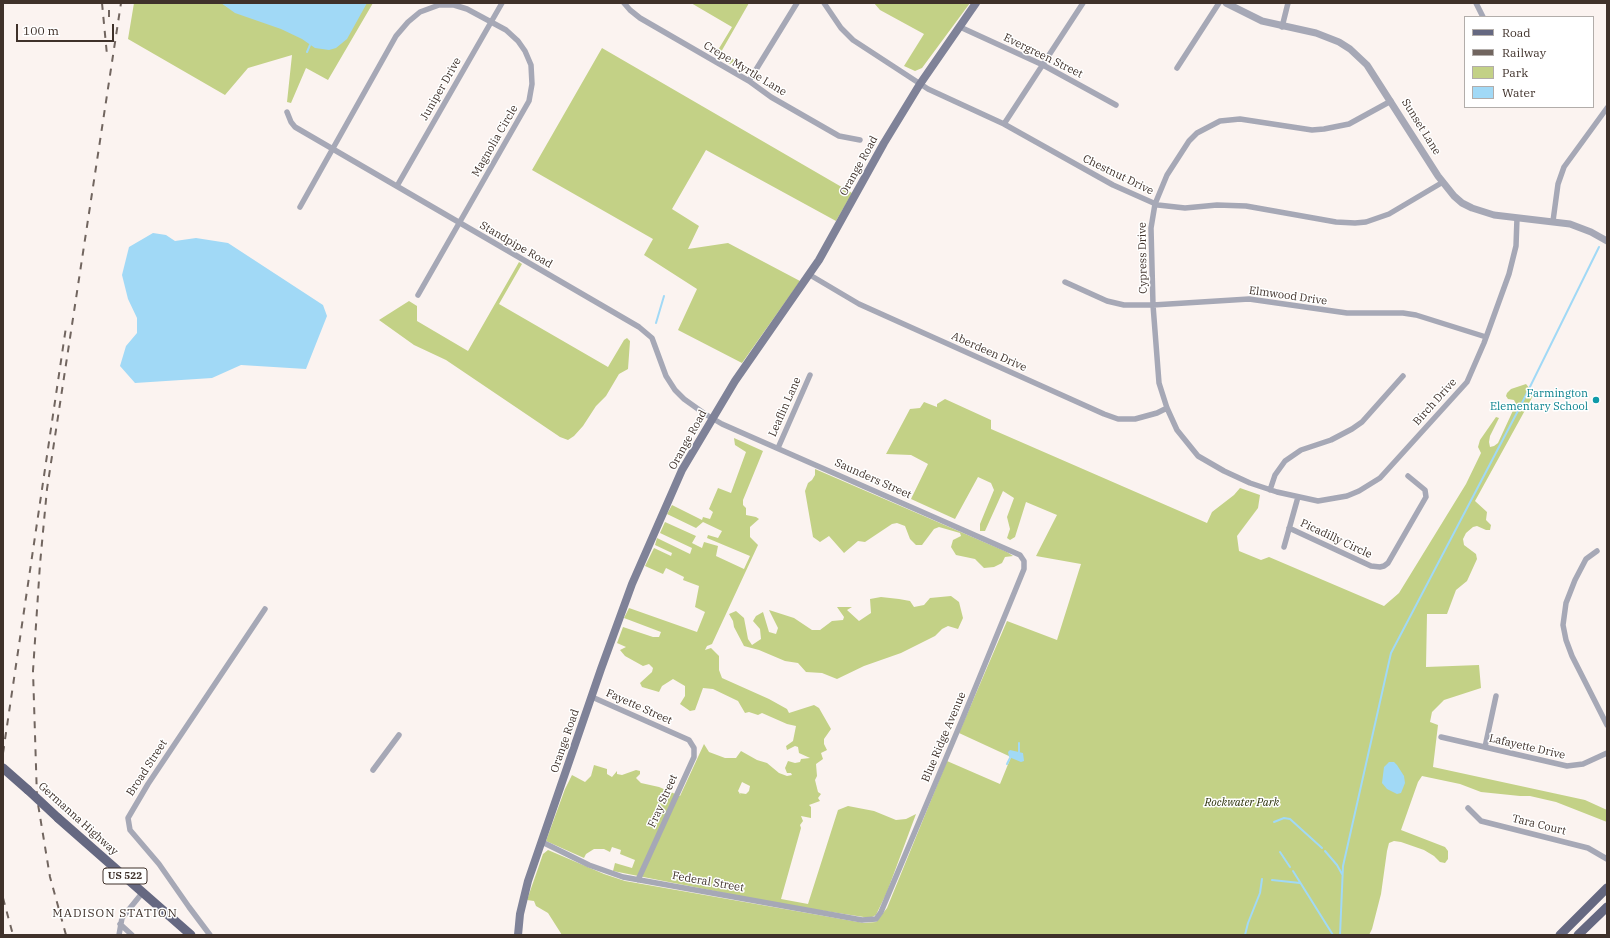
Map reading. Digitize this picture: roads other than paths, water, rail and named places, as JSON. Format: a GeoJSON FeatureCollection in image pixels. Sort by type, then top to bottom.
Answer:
{"type":"FeatureCollection","features":[{"type":"Feature","properties":{"kind":"main road","name":"Orange Road"},"geometry":{"type":"LineString","coordinates":[[518,935],[524,896],[632,584],[687,460],[735,381],[810,275],[920,84],[976,3]]}},
{"type":"Feature","properties":{"kind":"main road","name":"Germanna Highway"},"geometry":{"type":"LineString","coordinates":[[3,768],[191,935]]}},
{"type":"Feature","properties":{"kind":"main road"},"geometry":{"type":"LineString","coordinates":[[1560,935],[1607,888]]}},
{"type":"Feature","properties":{"kind":"main road"},"geometry":{"type":"LineString","coordinates":[[1578,935],[1607,907]]}},
{"type":"Feature","properties":{"kind":"street","name":"Juniper Drive"},"geometry":{"type":"LineString","coordinates":[[397,186],[502,3]]}},
{"type":"Feature","properties":{"kind":"street","name":"Crepe Myrtle Lane"},"geometry":{"type":"LineString","coordinates":[[624,3],[640,18],[749,82],[771,97],[839,136],[860,140]]}},
{"type":"Feature","properties":{"kind":"street"},"geometry":{"type":"LineString","coordinates":[[749,82],[797,3]]}},
{"type":"Feature","properties":{"kind":"street","name":"Chestnut Drive"},"geometry":{"type":"LineString","coordinates":[[824,3],[840,28],[853,40],[920,84],[1004,124],[1113,185],[1155,204],[1185,208],[1217,205],[1246,206],[1336,222],[1355,223],[1372,220],[1388,214],[1442,182]]}},
{"type":"Feature","properties":{"kind":"street"},"geometry":{"type":"LineString","coordinates":[[1004,124],[1083,3]]}},
{"type":"Feature","properties":{"kind":"street"},"geometry":{"type":"LineString","coordinates":[[1177,68],[1219,3]]}},
{"type":"Feature","properties":{"kind":"street","name":"Sunset Lane"},"geometry":{"type":"LineString","coordinates":[[1226,3],[1252,17],[1282,27],[1329,37],[1350,49],[1367,65],[1442,182],[1454,196],[1472,208],[1494,215],[1554,221],[1578,226],[1607,241]]}},
{"type":"Feature","properties":{"kind":"street"},"geometry":{"type":"LineString","coordinates":[[1282,27],[1288,3]]}},
{"type":"Feature","properties":{"kind":"street"},"geometry":{"type":"LineString","coordinates":[[1476,3],[1482,16]]}},
{"type":"Feature","properties":{"kind":"street","name":"Magnolia Circle"},"geometry":{"type":"LineString","coordinates":[[300,207],[396,36],[408,22],[420,12],[439,5],[454,5],[467,9],[506,30],[518,41],[525,51],[531,65],[532,84],[529,101],[525,111],[418,294]]}},
{"type":"Feature","properties":{"kind":"street","name":"Evergreen Street"},"geometry":{"type":"LineString","coordinates":[[960,27],[1043,65],[1116,105]]}},
{"type":"Feature","properties":{"kind":"street","name":"Cypress Drive"},"geometry":{"type":"LineString","coordinates":[[1167,408],[1160,383],[1153,305],[1151,228],[1155,204],[1164,182],[1175,162],[1197,133],[1211,124],[1229,119],[1240,119],[1312,130],[1324,129],[1349,124],[1391,101]]}},
{"type":"Feature","properties":{"kind":"street"},"geometry":{"type":"LineString","coordinates":[[1554,221],[1558,184],[1564,167],[1607,108]]}},
{"type":"Feature","properties":{"kind":"street","name":"Standpipe Road"},"geometry":{"type":"LineString","coordinates":[[287,112],[295,127],[644,331],[654,342],[666,376],[675,390],[688,403],[712,418]]}},
{"type":"Feature","properties":{"kind":"street","name":"Birch Drive"},"geometry":{"type":"LineString","coordinates":[[1167,408],[1177,430],[1198,456],[1241,479],[1270,490],[1318,501],[1335,499],[1359,491],[1380,478],[1467,382],[1486,337],[1513,262],[1517,218]]}},
{"type":"Feature","properties":{"kind":"street","name":"Aberdeen Drive"},"geometry":{"type":"LineString","coordinates":[[810,275],[859,304],[1104,414],[1118,418],[1135,419],[1157,413],[1167,408]]}},
{"type":"Feature","properties":{"kind":"street","name":"Elmwood Drive"},"geometry":{"type":"LineString","coordinates":[[1065,282],[1115,304],[1153,305],[1243,299],[1347,313],[1403,313],[1416,315],[1486,337]]}},
{"type":"Feature","properties":{"kind":"street","name":"Leaflin Lane"},"geometry":{"type":"LineString","coordinates":[[778,448],[810,375]]}},
{"type":"Feature","properties":{"kind":"street"},"geometry":{"type":"LineString","coordinates":[[1270,490],[1275,475],[1285,461],[1301,450],[1331,440],[1362,422],[1403,376]]}},
{"type":"Feature","properties":{"kind":"street","name":"Saunders Street"},"geometry":{"type":"LineString","coordinates":[[712,418],[1020,555],[1024,560]]}},
{"type":"Feature","properties":{"kind":"street","name":"Picadilly Circle"},"geometry":{"type":"LineString","coordinates":[[1289,528],[1371,566],[1384,566],[1388,562],[1426,497],[1425,490],[1408,476]]}},
{"type":"Feature","properties":{"kind":"street"},"geometry":{"type":"LineString","coordinates":[[1284,547],[1298,497]]}},
{"type":"Feature","properties":{"kind":"street"},"geometry":{"type":"LineString","coordinates":[[1597,551],[1586,559],[1575,580],[1566,603],[1563,625],[1566,640],[1572,656],[1607,725]]}},
{"type":"Feature","properties":{"kind":"street","name":"Blue Ridge Avenue"},"geometry":{"type":"LineString","coordinates":[[876,919],[881,912],[962,720],[1024,569],[1024,560]]}},
{"type":"Feature","properties":{"kind":"street","name":"Broad Street"},"geometry":{"type":"LineString","coordinates":[[210,935],[159,864],[130,830],[128,818],[148,784],[265,609]]}},
{"type":"Feature","properties":{"kind":"street"},"geometry":{"type":"LineString","coordinates":[[1485,747],[1496,696]]}},
{"type":"Feature","properties":{"kind":"street","name":"Fayette Street"},"geometry":{"type":"LineString","coordinates":[[592,697],[679,736]]}},
{"type":"Feature","properties":{"kind":"street"},"geometry":{"type":"LineString","coordinates":[[373,770],[399,735]]}},
{"type":"Feature","properties":{"kind":"street","name":"Fray Street"},"geometry":{"type":"LineString","coordinates":[[638,880],[694,757],[695,752],[692,744],[679,736]]}},
{"type":"Feature","properties":{"kind":"street","name":"Lafayette Drive"},"geometry":{"type":"LineString","coordinates":[[1441,737],[1567,766],[1583,764],[1607,753]]}},
{"type":"Feature","properties":{"kind":"street","name":"Tara Court"},"geometry":{"type":"LineString","coordinates":[[1468,808],[1481,821],[1588,848],[1607,859]]}},
{"type":"Feature","properties":{"kind":"street","name":"Federal Street"},"geometry":{"type":"LineString","coordinates":[[542,842],[604,870],[638,880],[862,920],[876,919]]}},
{"type":"Feature","properties":{"kind":"street"},"geometry":{"type":"LineString","coordinates":[[119,935],[120,924],[124,916],[142,892]]}},
{"type":"Feature","properties":{"kind":"street"},"geometry":{"type":"LineString","coordinates":[[120,924],[132,935]]}},
{"type":"Feature","properties":{"kind":"water"},"geometry":{"type":"Polygon","coordinates":[[[221,3],[367,3],[347,39],[336,48],[329,50],[315,48],[302,39],[281,29],[235,13],[221,3]]]}},
{"type":"Feature","properties":{"kind":"water"},"geometry":{"type":"Polygon","coordinates":[[[153,233],[166,235],[175,241],[196,238],[228,243],[323,305],[327,316],[306,369],[241,365],[212,378],[135,383],[120,366],[126,346],[137,333],[137,318],[128,299],[122,275],[129,247],[153,233]]]}},
{"type":"Feature","properties":{"kind":"water"},"geometry":{"type":"Polygon","coordinates":[[[1010,750],[1023,753],[1024,761],[1021,762],[1009,757],[1008,752],[1010,750]]]}},
{"type":"Feature","properties":{"kind":"water"},"geometry":{"type":"Polygon","coordinates":[[[1389,762],[1394,762],[1404,776],[1405,783],[1401,793],[1397,794],[1387,789],[1382,783],[1384,767],[1389,762]]]}},
{"type":"Feature","properties":{"kind":"waterway"},"geometry":{"type":"LineString","coordinates":[[307,52],[310,45]]}},
{"type":"Feature","properties":{"kind":"waterway"},"geometry":{"type":"LineString","coordinates":[[1340,935],[1343,866],[1391,653],[1521,405],[1599,247]]}},
{"type":"Feature","properties":{"kind":"waterway"},"geometry":{"type":"LineString","coordinates":[[656,323],[664,296]]}},
{"type":"Feature","properties":{"kind":"waterway"},"geometry":{"type":"LineString","coordinates":[[1019,743],[1019,752]]}},
{"type":"Feature","properties":{"kind":"waterway"},"geometry":{"type":"LineString","coordinates":[[1007,764],[1010,758]]}},
{"type":"Feature","properties":{"kind":"waterway"},"geometry":{"type":"LineString","coordinates":[[1274,822],[1284,818],[1290,819],[1322,848]]}},
{"type":"Feature","properties":{"kind":"waterway"},"geometry":{"type":"LineString","coordinates":[[1325,851],[1337,865],[1342,874]]}},
{"type":"Feature","properties":{"kind":"waterway"},"geometry":{"type":"LineString","coordinates":[[1280,852],[1290,867]]}},
{"type":"Feature","properties":{"kind":"waterway"},"geometry":{"type":"LineString","coordinates":[[1293,871],[1333,935]]}},
{"type":"Feature","properties":{"kind":"waterway"},"geometry":{"type":"LineString","coordinates":[[1245,935],[1248,923],[1260,893],[1262,879]]}},
{"type":"Feature","properties":{"kind":"waterway"},"geometry":{"type":"LineString","coordinates":[[1272,880],[1300,883]]}},
{"type":"Feature","properties":{"kind":"railway"},"geometry":{"type":"LineString","coordinates":[[102,3],[107,55]]}},
{"type":"Feature","properties":{"kind":"railway"},"geometry":{"type":"LineString","coordinates":[[109,3],[109,17]]}},
{"type":"Feature","properties":{"kind":"railway"},"geometry":{"type":"LineString","coordinates":[[66,935],[50,877],[37,798],[33,671],[40,564],[47,489],[121,3]]}},
{"type":"Feature","properties":{"kind":"railway"},"geometry":{"type":"LineString","coordinates":[[3,753],[66,327]]}},
{"type":"Feature","properties":{"kind":"railway"},"geometry":{"type":"LineString","coordinates":[[3,898],[13,935]]}},
{"type":"Feature","properties":{"kind":"place","name":"Farmington Elementary School"},"geometry":{"type":"Point","coordinates":[1596,400]}},
{"type":"Feature","properties":{"kind":"district","name":"MADISON STATION"},"geometry":{"type":"Point","coordinates":[115,914]}},
{"type":"Feature","properties":{"kind":"park label","name":"Rockwater Park"},"geometry":{"type":"Point","coordinates":[1242,803]}}]}
